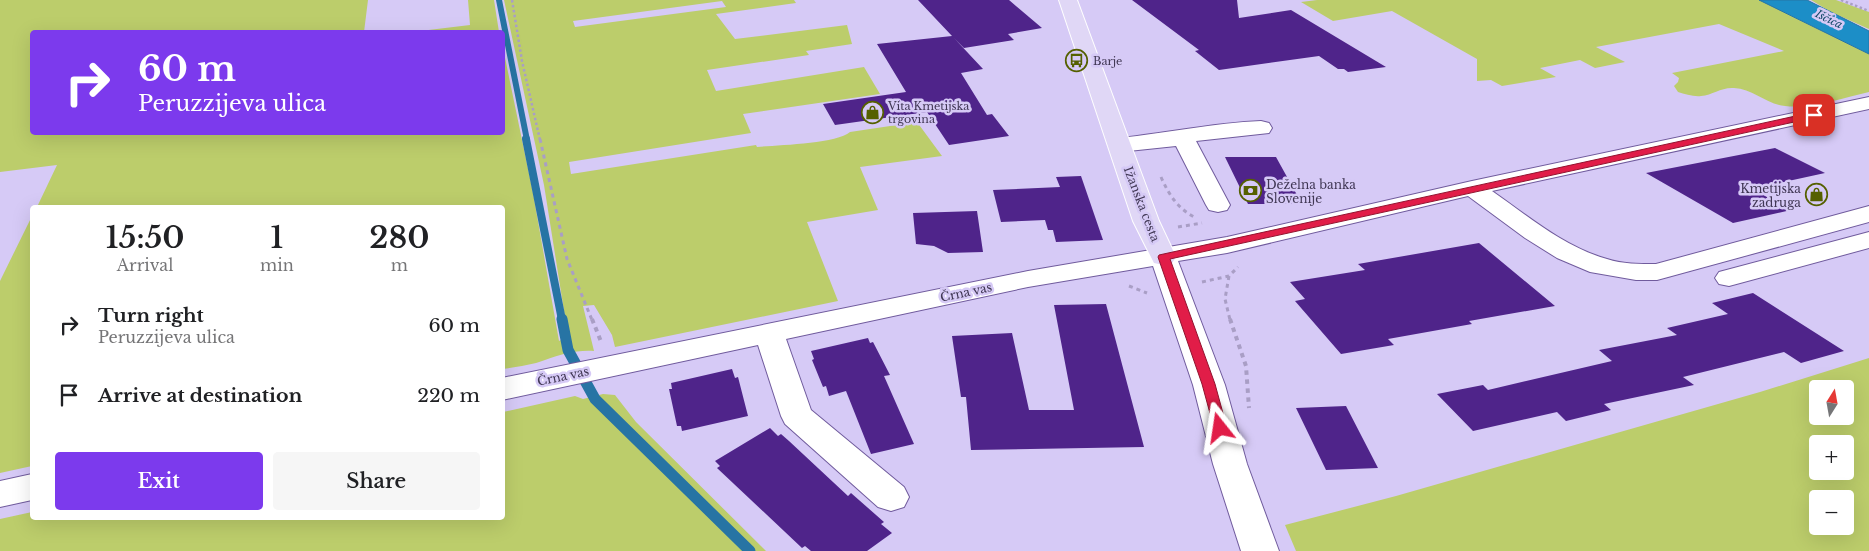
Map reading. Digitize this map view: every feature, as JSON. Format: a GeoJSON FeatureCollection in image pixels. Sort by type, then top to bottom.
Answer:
{"type":"FeatureCollection","features":[{"type":"Feature","properties":{"kind":"main road","name":"Ižanska cesta"},"geometry":{"type":"LineString","coordinates":[[1068,0],[1146,221],[1163,257]]}},
{"type":"Feature","properties":{"kind":"street","name":"Črna vas"},"geometry":{"type":"LineString","coordinates":[[505,388],[588,366],[770,334],[1028,279],[1163,257],[1311,226],[1472,188],[1869,103]]}},
{"type":"Feature","properties":{"kind":"street"},"geometry":{"type":"LineString","coordinates":[[1120,145],[1183,138],[1200,132],[1261,128]]}},
{"type":"Feature","properties":{"kind":"street"},"geometry":{"type":"LineString","coordinates":[[1183,138],[1218,205]]}},
{"type":"Feature","properties":{"kind":"street"},"geometry":{"type":"LineString","coordinates":[[1472,188],[1568,254],[1599,266],[1624,271],[1657,272],[1869,214]]}},
{"type":"Feature","properties":{"kind":"street"},"geometry":{"type":"LineString","coordinates":[[1729,278],[1869,240]]}},
{"type":"Feature","properties":{"kind":"street","name":"Ižanska cesta"},"geometry":{"type":"LineString","coordinates":[[1163,257],[1209,384],[1230,464],[1260,551]]}},
{"type":"Feature","properties":{"kind":"street"},"geometry":{"type":"LineString","coordinates":[[770,334],[776,359],[797,416],[891,497]]}},
{"type":"Feature","properties":{"kind":"street"},"geometry":{"type":"LineString","coordinates":[[0,494],[30,487]]}},
{"type":"Feature","properties":{"kind":"path"},"geometry":{"type":"LineString","coordinates":[[512,0],[522,62],[567,259],[588,366]]}},
{"type":"Feature","properties":{"kind":"path"},"geometry":{"type":"LineString","coordinates":[[1841,0],[1869,11]]}},
{"type":"Feature","properties":{"kind":"path"},"geometry":{"type":"LineString","coordinates":[[1234,259],[1238,267],[1229,276],[1225,289],[1225,304],[1246,366],[1250,414]]}},
{"type":"Feature","properties":{"kind":"path"},"geometry":{"type":"LineString","coordinates":[[1212,279],[1229,276]]}},
{"type":"Feature","properties":{"kind":"path"},"geometry":{"type":"LineString","coordinates":[[1125,280],[1129,286],[1145,293],[1152,292]]}},
{"type":"Feature","properties":{"kind":"green space"},"geometry":{"type":"Polygon","coordinates":[[[0,0],[368,0],[364,30],[30,30],[30,135],[505,135],[505,58],[533,193],[559,341],[568,336],[544,185],[504,0],[794,0],[796,3],[716,14],[735,39],[847,25],[852,44],[806,51],[809,55],[707,70],[716,91],[864,67],[880,94],[743,114],[751,133],[569,162],[571,174],[756,145],[757,147],[792,145],[820,141],[843,136],[850,132],[917,122],[942,156],[860,167],[878,210],[807,222],[838,301],[615,347],[612,335],[594,305],[583,306],[594,351],[569,353],[524,366],[505,369],[505,205],[38,205],[57,165],[0,172],[0,0]],[[722,1],[573,21],[575,27],[726,7],[722,1]]]}},
{"type":"Feature","properties":{"kind":"green space"},"geometry":{"type":"Polygon","coordinates":[[[468,0],[494,0],[499,30],[429,30],[470,25],[468,0]]]}},
{"type":"Feature","properties":{"kind":"green space"},"geometry":{"type":"Polygon","coordinates":[[[1317,0],[1760,0],[1869,54],[1869,92],[1795,107],[1778,105],[1747,91],[1734,88],[1698,96],[1678,92],[1674,86],[1679,78],[1672,73],[1784,51],[1719,24],[1596,47],[1625,62],[1595,68],[1580,60],[1540,68],[1556,77],[1502,86],[1491,80],[1477,81],[1477,59],[1392,11],[1333,21],[1301,2],[1317,0]]]}},
{"type":"Feature","properties":{"kind":"green space"},"geometry":{"type":"Polygon","coordinates":[[[1811,0],[1836,0],[1869,12],[1869,29],[1831,12],[1811,0]]]}},
{"type":"Feature","properties":{"kind":"green space"},"geometry":{"type":"Polygon","coordinates":[[[30,220],[30,466],[0,473],[0,281],[30,220]]]}},
{"type":"Feature","properties":{"kind":"green space"},"geometry":{"type":"Polygon","coordinates":[[[1869,358],[1869,551],[1296,551],[1285,525],[1396,496],[1760,392],[1869,358]]]}},
{"type":"Feature","properties":{"kind":"green space"},"geometry":{"type":"Polygon","coordinates":[[[603,394],[615,395],[636,422],[766,551],[0,551],[0,519],[30,512],[30,520],[505,520],[505,412],[575,396],[583,399],[603,394]]]}},
{"type":"Feature","properties":{"kind":"water","name":"Iščica"},"geometry":{"type":"Polygon","coordinates":[[[1759,0],[1807,0],[1869,31],[1869,54],[1759,0]]]}},
{"type":"Feature","properties":{"kind":"building"},"geometry":{"type":"Polygon","coordinates":[[[918,0],[1009,0],[1042,28],[1008,34],[1014,40],[964,48],[954,38],[983,69],[961,73],[987,115],[992,114],[1009,136],[949,145],[927,112],[835,125],[823,104],[906,92],[877,44],[952,36],[918,0]]]}},
{"type":"Feature","properties":{"kind":"building"},"geometry":{"type":"Polygon","coordinates":[[[1132,0],[1237,0],[1239,18],[1291,10],[1386,67],[1348,72],[1344,69],[1338,69],[1319,56],[1219,70],[1195,51],[1199,50],[1132,0]]]}},
{"type":"Feature","properties":{"kind":"building"},"geometry":{"type":"Polygon","coordinates":[[[1775,148],[1825,173],[1752,189],[1791,210],[1733,223],[1646,173],[1775,148]]]}},
{"type":"Feature","properties":{"kind":"building"},"geometry":{"type":"Polygon","coordinates":[[[1225,157],[1276,157],[1302,204],[1248,204],[1225,157]]]}},
{"type":"Feature","properties":{"kind":"building"},"geometry":{"type":"Polygon","coordinates":[[[1081,176],[1103,240],[1056,242],[1053,230],[1048,230],[1045,220],[1001,222],[993,190],[1060,187],[1056,177],[1081,176]]]}},
{"type":"Feature","properties":{"kind":"building"},"geometry":{"type":"Polygon","coordinates":[[[977,211],[983,252],[948,253],[934,246],[916,244],[913,213],[977,211]]]}},
{"type":"Feature","properties":{"kind":"building"},"geometry":{"type":"Polygon","coordinates":[[[1479,243],[1555,306],[1469,321],[1472,324],[1388,339],[1394,345],[1341,354],[1295,301],[1305,299],[1290,282],[1365,270],[1358,264],[1479,243]]]}},
{"type":"Feature","properties":{"kind":"building"},"geometry":{"type":"Polygon","coordinates":[[[1753,293],[1844,351],[1801,363],[1784,352],[1683,377],[1694,385],[1604,404],[1611,410],[1566,421],[1557,412],[1473,431],[1437,394],[1483,385],[1488,390],[1612,361],[1599,350],[1677,335],[1667,328],[1728,314],[1712,303],[1753,293]]]}},
{"type":"Feature","properties":{"kind":"building"},"geometry":{"type":"Polygon","coordinates":[[[1106,304],[1144,447],[971,450],[966,397],[961,397],[952,336],[1012,333],[1029,410],[1074,410],[1054,305],[1106,304]]]}},
{"type":"Feature","properties":{"kind":"building"},"geometry":{"type":"Polygon","coordinates":[[[868,338],[870,343],[873,342],[890,375],[884,376],[914,444],[871,454],[846,391],[829,396],[826,386],[823,387],[812,360],[814,359],[811,351],[868,338]]]}},
{"type":"Feature","properties":{"kind":"building"},"geometry":{"type":"Polygon","coordinates":[[[732,369],[735,378],[738,377],[748,416],[682,431],[681,426],[677,426],[669,389],[672,389],[671,383],[732,369]]]}},
{"type":"Feature","properties":{"kind":"building"},"geometry":{"type":"Polygon","coordinates":[[[1346,406],[1378,468],[1326,470],[1296,408],[1346,406]]]}},
{"type":"Feature","properties":{"kind":"building"},"geometry":{"type":"Polygon","coordinates":[[[770,428],[778,436],[781,434],[848,496],[851,493],[884,522],[881,524],[892,533],[867,551],[811,551],[805,546],[802,548],[717,468],[720,466],[715,461],[770,428]]]}},
{"type":"Feature","properties":{"kind":"waterway"},"geometry":{"type":"LineString","coordinates":[[499,0],[527,140]]}},
{"type":"Feature","properties":{"kind":"waterway"},"geometry":{"type":"LineString","coordinates":[[526,139],[562,320]]}},
{"type":"Feature","properties":{"kind":"waterway"},"geometry":{"type":"LineString","coordinates":[[562,319],[568,350],[595,399],[750,551]]}},
{"type":"Feature","properties":{"kind":"place","name":"Barje"},"geometry":{"type":"Point","coordinates":[1077,61]}},
{"type":"Feature","properties":{"kind":"place","name":"Vita Kmetijska trgovina"},"geometry":{"type":"Point","coordinates":[872,112]}},
{"type":"Feature","properties":{"kind":"place","name":"Deželna banka Slovenije"},"geometry":{"type":"Point","coordinates":[1250,191]}},
{"type":"Feature","properties":{"kind":"place","name":"Kmetijska zadruga"},"geometry":{"type":"Point","coordinates":[1817,195]}},
{"type":"Feature","properties":{"kind":"route"},"geometry":{"type":"LineString","coordinates":[[1220,428],[1209,384],[1163,257],[1227,245],[1472,188],[1814,115]]}}]}
